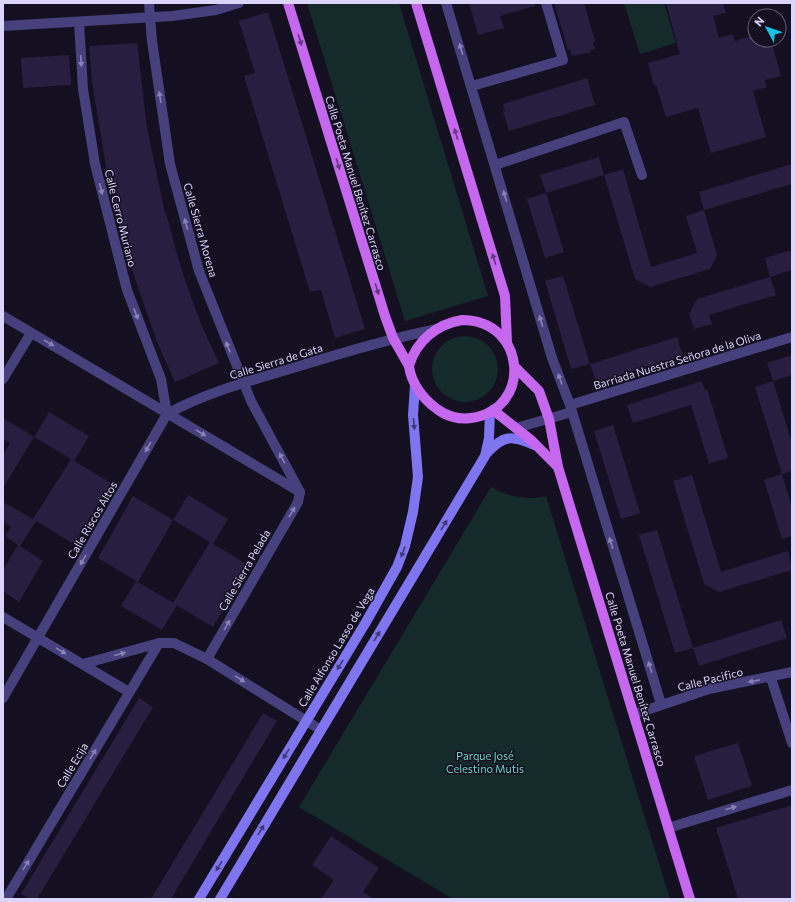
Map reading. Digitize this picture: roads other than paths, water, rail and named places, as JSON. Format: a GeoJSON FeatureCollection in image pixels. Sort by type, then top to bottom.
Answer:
{"type":"FeatureCollection","features":[{"type":"Feature","properties":{"kind":"main road","name":"Calle Poeta Manuel Benítez Carrasco"},"geometry":{"type":"LineString","coordinates":[[288,3],[393,338],[409,366]]}},
{"type":"Feature","properties":{"kind":"main road"},"geometry":{"type":"LineString","coordinates":[[416,3],[505,296],[507,342]]}},
{"type":"Feature","properties":{"kind":"main road"},"geometry":{"type":"LineString","coordinates":[[471,320],[487,324],[507,342],[512,352],[515,367],[510,390],[501,403],[491,411],[468,418],[450,416],[431,404],[415,385],[409,366],[412,358],[423,341],[438,329],[453,321],[471,320]]}},
{"type":"Feature","properties":{"kind":"main road","name":"Calle Poeta Manuel Benítez Carrasco"},"geometry":{"type":"LineString","coordinates":[[515,367],[539,391],[550,419],[558,467],[690,899]]}},
{"type":"Feature","properties":{"kind":"main road","name":"Calle Alfonso Lasso de Vega"},"geometry":{"type":"LineString","coordinates":[[199,899],[397,567],[405,546],[413,512],[418,477],[413,415],[415,385]]}},
{"type":"Feature","properties":{"kind":"main road","name":"Calle Poeta Manuel Benítez Carrasco"},"geometry":{"type":"LineString","coordinates":[[491,411],[516,428],[541,449],[558,467]]}},
{"type":"Feature","properties":{"kind":"main road"},"geometry":{"type":"LineString","coordinates":[[485,456],[489,438],[491,411]]}},
{"type":"Feature","properties":{"kind":"main road"},"geometry":{"type":"LineString","coordinates":[[220,899],[485,456],[496,443],[506,438],[520,438],[541,449]]}},
{"type":"Feature","properties":{"kind":"street","name":"Calle Sierra Morena"},"geometry":{"type":"LineString","coordinates":[[149,3],[152,41],[170,164],[199,271],[243,383],[300,492]]}},
{"type":"Feature","properties":{"kind":"street"},"geometry":{"type":"LineString","coordinates":[[3,26],[151,17],[216,10],[239,3]]}},
{"type":"Feature","properties":{"kind":"street"},"geometry":{"type":"LineString","coordinates":[[446,3],[552,358],[571,408],[661,704]]}},
{"type":"Feature","properties":{"kind":"street"},"geometry":{"type":"LineString","coordinates":[[472,86],[563,60],[546,3]]}},
{"type":"Feature","properties":{"kind":"street","name":"Calle Cerro Muriano"},"geometry":{"type":"LineString","coordinates":[[79,22],[83,89],[95,164],[127,290],[161,379],[167,414]]}},
{"type":"Feature","properties":{"kind":"street"},"geometry":{"type":"LineString","coordinates":[[495,165],[624,122],[642,175]]}},
{"type":"Feature","properties":{"kind":"street"},"geometry":{"type":"LineString","coordinates":[[3,316],[300,492]]}},
{"type":"Feature","properties":{"kind":"street","name":"Calle Sierra de Gata"},"geometry":{"type":"LineString","coordinates":[[167,414],[190,401],[243,383],[393,338],[438,329]]}},
{"type":"Feature","properties":{"kind":"street"},"geometry":{"type":"LineString","coordinates":[[3,379],[31,333]]}},
{"type":"Feature","properties":{"kind":"street","name":"Barriada Nuestra Señora de la Oliva"},"geometry":{"type":"LineString","coordinates":[[516,428],[550,419],[571,408],[792,337]]}},
{"type":"Feature","properties":{"kind":"street","name":"Calle Riscos Altos"},"geometry":{"type":"LineString","coordinates":[[3,698],[167,414]]}},
{"type":"Feature","properties":{"kind":"street","name":"Calle Sierra Pelada"},"geometry":{"type":"LineString","coordinates":[[207,659],[298,502],[300,492]]}},
{"type":"Feature","properties":{"kind":"street"},"geometry":{"type":"LineString","coordinates":[[3,617],[129,692]]}},
{"type":"Feature","properties":{"kind":"street"},"geometry":{"type":"LineString","coordinates":[[83,664],[159,643],[174,643],[207,659],[321,730]]}},
{"type":"Feature","properties":{"kind":"street","name":"Calle Ecija"},"geometry":{"type":"LineString","coordinates":[[6,899],[159,643]]}},
{"type":"Feature","properties":{"kind":"street","name":"Calle Pacifico"},"geometry":{"type":"LineString","coordinates":[[634,714],[709,689],[771,678],[792,672]]}},
{"type":"Feature","properties":{"kind":"street"},"geometry":{"type":"LineString","coordinates":[[771,678],[792,743]]}},
{"type":"Feature","properties":{"kind":"street"},"geometry":{"type":"LineString","coordinates":[[668,828],[792,790]]}},
{"type":"Feature","properties":{"kind":"park label","name":"Parque José Celestino Mutis"},"geometry":{"type":"Point","coordinates":[485,761]}}]}
